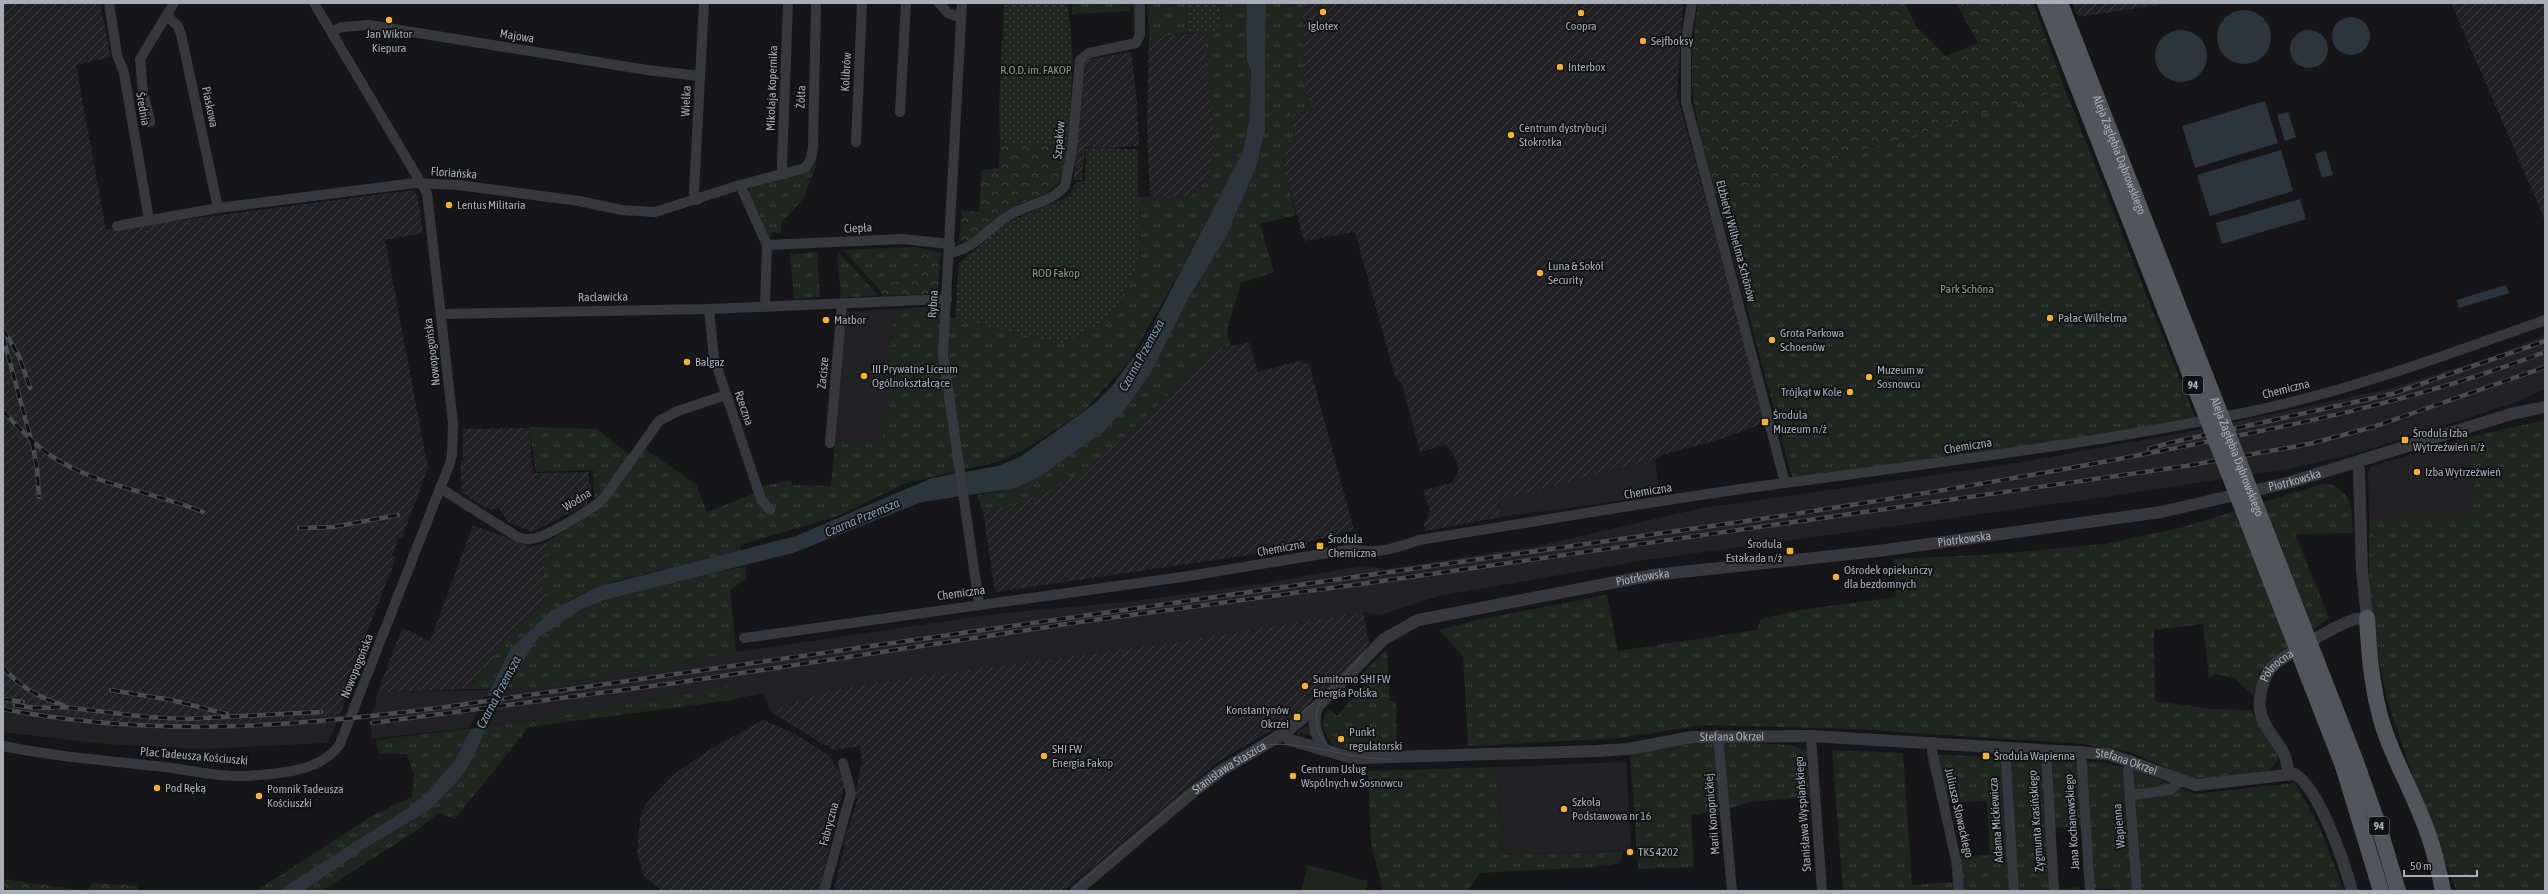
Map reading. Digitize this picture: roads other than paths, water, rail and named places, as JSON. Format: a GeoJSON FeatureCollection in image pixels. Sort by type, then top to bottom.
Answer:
{"type":"FeatureCollection","features":[{"type":"Feature","properties":{"kind":"main road","name":"Aleja Zagłębia Dąbrowskiego"},"geometry":{"type":"LineString","coordinates":[[2045,3],[2350,764],[2380,830],[2398,891]]}},
{"type":"Feature","properties":{"kind":"main road","name":"Aleja Zagłębia Dąbrowskiego"},"geometry":{"type":"LineString","coordinates":[[2060,3],[2350,764],[2381,891]]}},
{"type":"Feature","properties":{"kind":"main road"},"geometry":{"type":"LineString","coordinates":[[2367,618],[2371,672],[2383,725],[2398,768],[2422,818],[2434,850],[2443,891]]}},
{"type":"Feature","properties":{"kind":"street","name":"Średnia"},"geometry":{"type":"LineString","coordinates":[[109,3],[117,55],[124,73],[149,220]]}},
{"type":"Feature","properties":{"kind":"street"},"geometry":{"type":"LineString","coordinates":[[150,122],[143,92],[140,59],[152,36],[167,16],[174,3]]}},
{"type":"Feature","properties":{"kind":"street","name":"Nowopogońska"},"geometry":{"type":"LineString","coordinates":[[314,3],[422,183],[429,204],[453,423],[452,454],[353,712]]}},
{"type":"Feature","properties":{"kind":"street","name":"Wielka"},"geometry":{"type":"LineString","coordinates":[[697,200],[694,192],[704,3]]}},
{"type":"Feature","properties":{"kind":"street","name":"Mikołaja Kopernika"},"geometry":{"type":"LineString","coordinates":[[784,174],[782,165],[788,3]]}},
{"type":"Feature","properties":{"kind":"street","name":"Żółta"},"geometry":{"type":"LineString","coordinates":[[784,174],[805,168],[811,159],[816,3]]}},
{"type":"Feature","properties":{"kind":"street","name":"Kolibrów"},"geometry":{"type":"LineString","coordinates":[[856,142],[862,3]]}},
{"type":"Feature","properties":{"kind":"street"},"geometry":{"type":"LineString","coordinates":[[900,112],[906,3]]}},
{"type":"Feature","properties":{"kind":"street"},"geometry":{"type":"LineString","coordinates":[[939,3],[948,13],[961,18]]}},
{"type":"Feature","properties":{"kind":"street","name":"Rybna"},"geometry":{"type":"LineString","coordinates":[[962,3],[950,249],[943,354],[979,604]]}},
{"type":"Feature","properties":{"kind":"street","name":"Szpaków"},"geometry":{"type":"LineString","coordinates":[[950,249],[965,250],[1008,216],[1060,193],[1068,180],[1080,60],[1089,53],[1136,43],[1140,35],[1140,3]]}},
{"type":"Feature","properties":{"kind":"street","name":"Elżbiety i Wilhelma Schönów"},"geometry":{"type":"LineString","coordinates":[[1692,3],[1686,38],[1686,102],[1785,483]]}},
{"type":"Feature","properties":{"kind":"street","name":"Piaskowa"},"geometry":{"type":"LineString","coordinates":[[167,16],[178,26],[181,34],[218,208]]}},
{"type":"Feature","properties":{"kind":"street","name":"Majowa"},"geometry":{"type":"LineString","coordinates":[[331,32],[342,27],[369,25],[647,70],[700,76]]}},
{"type":"Feature","properties":{"kind":"street","name":"Floriańska"},"geometry":{"type":"LineString","coordinates":[[117,226],[218,208],[422,183],[458,184],[534,194],[637,212],[655,212],[697,200],[740,185],[784,174]]}},
{"type":"Feature","properties":{"kind":"street"},"geometry":{"type":"LineString","coordinates":[[740,185],[766,245],[765,307]]}},
{"type":"Feature","properties":{"kind":"street","name":"Ciepła"},"geometry":{"type":"LineString","coordinates":[[766,245],[902,239],[950,249]]}},
{"type":"Feature","properties":{"kind":"street","name":"Racławicka"},"geometry":{"type":"LineString","coordinates":[[441,314],[710,309],[946,299]]}},
{"type":"Feature","properties":{"kind":"street","name":"Zacisze"},"geometry":{"type":"LineString","coordinates":[[830,443],[842,304]]}},
{"type":"Feature","properties":{"kind":"street","name":"Rzeczna"},"geometry":{"type":"LineString","coordinates":[[710,309],[714,358],[761,499],[770,510]]}},
{"type":"Feature","properties":{"kind":"street","name":"Chemiczna"},"geometry":{"type":"LineString","coordinates":[[744,638],[979,604],[1197,575],[1352,550],[1367,553],[1400,547],[1427,539],[1785,483],[2098,441],[2251,411],[2326,393],[2425,362],[2545,320]]}},
{"type":"Feature","properties":{"kind":"street","name":"Wodna"},"geometry":{"type":"LineString","coordinates":[[440,488],[459,498],[516,536],[524,539],[536,538],[598,503],[659,420],[678,411],[726,395]]}},
{"type":"Feature","properties":{"kind":"street","name":"Piotrkowska"},"geometry":{"type":"LineString","coordinates":[[1380,643],[1405,626],[1431,617],[1612,581],[1710,567],[1878,551],[2161,512],[2292,482],[2357,463],[2510,414],[2545,407]]}},
{"type":"Feature","properties":{"kind":"street"},"geometry":{"type":"LineString","coordinates":[[2357,463],[2359,471],[2362,571],[2367,618]]}},
{"type":"Feature","properties":{"kind":"street","name":"Północna"},"geometry":{"type":"LineString","coordinates":[[2288,773],[2288,760],[2280,744],[2267,727],[2260,710],[2260,694],[2264,681],[2272,667],[2320,636],[2353,620],[2367,618]]}},
{"type":"Feature","properties":{"kind":"street","name":"Stanisława Staszica"},"geometry":{"type":"LineString","coordinates":[[1076,891],[1194,791],[1222,770],[1283,734],[1318,706],[1380,643]]}},
{"type":"Feature","properties":{"kind":"street"},"geometry":{"type":"LineString","coordinates":[[1318,706],[1315,712],[1314,725],[1324,748]]}},
{"type":"Feature","properties":{"kind":"street","name":"Plac Tadeusza Kościuszki"},"geometry":{"type":"LineString","coordinates":[[3,746],[85,759],[242,776],[296,769],[317,764],[329,758],[340,744],[353,712]]}},
{"type":"Feature","properties":{"kind":"street","name":"Stefana Okrzei"},"geometry":{"type":"LineString","coordinates":[[1283,734],[1290,740],[1324,748],[1349,757],[1358,758],[1597,751],[1628,749],[1692,737],[1718,735],[1811,736],[1932,742],[2108,754],[2131,760],[2181,781],[2196,785],[2288,773]]}},
{"type":"Feature","properties":{"kind":"street","name":"Marii Konopnickiej"},"geometry":{"type":"LineString","coordinates":[[1718,735],[1732,891]]}},
{"type":"Feature","properties":{"kind":"street","name":"Stanisława Wyspiańskiego"},"geometry":{"type":"LineString","coordinates":[[1811,736],[1822,891]]}},
{"type":"Feature","properties":{"kind":"street","name":"Juliusza Słowackiego"},"geometry":{"type":"LineString","coordinates":[[1932,742],[1932,751],[1957,865],[1960,891]]}},
{"type":"Feature","properties":{"kind":"street","name":"Adama Mickiewicza"},"geometry":{"type":"LineString","coordinates":[[2005,747],[2014,891]]}},
{"type":"Feature","properties":{"kind":"street","name":"Zygmunta Krasińskiego"},"geometry":{"type":"LineString","coordinates":[[2046,750],[2054,891]]}},
{"type":"Feature","properties":{"kind":"street","name":"Jana Kochanowskiego"},"geometry":{"type":"LineString","coordinates":[[2081,752],[2090,891]]}},
{"type":"Feature","properties":{"kind":"street","name":"Wapienna"},"geometry":{"type":"LineString","coordinates":[[2131,760],[2128,771],[2137,891]]}},
{"type":"Feature","properties":{"kind":"street","name":"Fabryczna"},"geometry":{"type":"LineString","coordinates":[[824,891],[851,793],[843,764]]}},
{"type":"Feature","properties":{"kind":"street"},"geometry":{"type":"LineString","coordinates":[[2288,773],[2301,778],[2315,798],[2337,847],[2352,891]]}},
{"type":"Feature","properties":{"kind":"street","name":"Stefana Okrzei"},"geometry":{"type":"LineString","coordinates":[[2130,795],[2170,790],[2181,781]]}},
{"type":"Feature","properties":{"kind":"water","name":"Czarna Przemsza"},"geometry":{"type":"Polygon","coordinates":[[[1247,3],[1266,3],[1265,131],[1255,170],[1225,239],[1188,299],[1150,374],[1127,407],[1104,431],[1039,477],[1016,488],[922,502],[793,553],[608,599],[582,609],[539,637],[502,693],[471,762],[462,776],[428,811],[370,845],[303,891],[278,891],[411,806],[426,793],[455,761],[511,648],[552,610],[597,587],[796,536],[932,478],[998,466],[1020,457],[1094,404],[1113,385],[1144,342],[1243,151],[1250,115],[1251,70],[1247,61],[1247,3]]]}},
{"type":"Feature","properties":{"kind":"water"},"geometry":{"type":"Polygon","coordinates":[[[2244,10],[2254,12],[2263,18],[2269,27],[2271,37],[2269,47],[2263,56],[2254,62],[2244,64],[2234,62],[2225,56],[2219,47],[2217,37],[2219,27],[2225,18],[2234,12],[2244,10]]]}},
{"type":"Feature","properties":{"kind":"water"},"geometry":{"type":"Polygon","coordinates":[[[2347,17],[2355,17],[2362,20],[2367,25],[2370,36],[2367,47],[2362,52],[2355,55],[2347,55],[2340,52],[2335,47],[2332,40],[2332,32],[2335,25],[2340,20],[2347,17]]]}},
{"type":"Feature","properties":{"kind":"water"},"geometry":{"type":"Polygon","coordinates":[[[2181,30],[2195,34],[2203,42],[2207,56],[2203,70],[2195,78],[2181,82],[2167,78],[2159,70],[2155,56],[2159,42],[2167,34],[2181,30]]]}},
{"type":"Feature","properties":{"kind":"water"},"geometry":{"type":"Polygon","coordinates":[[[2309,30],[2319,33],[2325,39],[2328,49],[2325,59],[2319,65],[2309,68],[2299,65],[2293,59],[2290,49],[2293,39],[2299,33],[2309,30]]]}},
{"type":"Feature","properties":{"kind":"water"},"geometry":{"type":"Polygon","coordinates":[[[2265,101],[2278,143],[2195,168],[2182,126],[2265,101]]]}},
{"type":"Feature","properties":{"kind":"water"},"geometry":{"type":"Polygon","coordinates":[[[2288,112],[2296,137],[2285,141],[2277,115],[2288,112]]]}},
{"type":"Feature","properties":{"kind":"water"},"geometry":{"type":"Polygon","coordinates":[[[2281,150],[2293,191],[2210,216],[2197,175],[2281,150]]]}},
{"type":"Feature","properties":{"kind":"water"},"geometry":{"type":"Polygon","coordinates":[[[2326,151],[2333,175],[2322,178],[2315,154],[2326,151]]]}},
{"type":"Feature","properties":{"kind":"water"},"geometry":{"type":"Polygon","coordinates":[[[2300,199],[2306,219],[2222,244],[2216,223],[2300,199]]]}},
{"type":"Feature","properties":{"kind":"water"},"geometry":{"type":"Polygon","coordinates":[[[2506,285],[2509,293],[2459,308],[2457,300],[2506,285]]]}},
{"type":"Feature","properties":{"kind":"tram line"},"geometry":{"type":"LineString","coordinates":[[1070,891],[1195,786],[1297,717],[1342,678],[1365,652]]}},
{"type":"Feature","properties":{"kind":"tram line"},"geometry":{"type":"LineString","coordinates":[[1323,697],[1317,712],[1317,728],[1324,741],[1337,751]]}},
{"type":"Feature","properties":{"kind":"tram line"},"geometry":{"type":"LineString","coordinates":[[1257,747],[1272,744],[1305,746],[1375,759],[1391,759]]}},
{"type":"Feature","properties":{"kind":"railway"},"geometry":{"type":"LineString","coordinates":[[3,329],[19,356],[30,388]]}},
{"type":"Feature","properties":{"kind":"railway"},"geometry":{"type":"LineString","coordinates":[[3,337],[33,447],[37,467],[39,497]]}},
{"type":"Feature","properties":{"kind":"railway"},"geometry":{"type":"LineString","coordinates":[[2149,449],[2169,443],[2392,394],[2545,341]]}},
{"type":"Feature","properties":{"kind":"railway"},"geometry":{"type":"LineString","coordinates":[[3,709],[59,718],[115,724],[224,726],[334,720],[445,707],[1768,518],[1944,490],[2119,459],[2335,415],[2441,387],[2493,371],[2545,352]]}},
{"type":"Feature","properties":{"kind":"railway"},"geometry":{"type":"LineString","coordinates":[[372,723],[675,683],[1087,621],[1368,583],[2186,466],[2309,444],[2373,427],[2545,367]]}},
{"type":"Feature","properties":{"kind":"railway"},"geometry":{"type":"LineString","coordinates":[[3,411],[30,439],[53,457],[78,471],[113,484],[185,505],[203,512]]}},
{"type":"Feature","properties":{"kind":"railway"},"geometry":{"type":"LineString","coordinates":[[299,528],[333,527],[398,515]]}},
{"type":"Feature","properties":{"kind":"railway"},"geometry":{"type":"LineString","coordinates":[[3,667],[23,686],[46,699],[63,705]]}},
{"type":"Feature","properties":{"kind":"railway"},"geometry":{"type":"LineString","coordinates":[[111,690],[171,700],[227,714]]}},
{"type":"Feature","properties":{"kind":"railway"},"geometry":{"type":"LineString","coordinates":[[3,699],[23,702]]}},
{"type":"Feature","properties":{"kind":"railway"},"geometry":{"type":"LineString","coordinates":[[15,705],[34,708],[63,707],[148,717],[185,719],[321,712]]}},
{"type":"Feature","properties":{"kind":"place","name":"Iglotex"},"geometry":{"type":"Point","coordinates":[1323,12]}},
{"type":"Feature","properties":{"kind":"place","name":"Coopra"},"geometry":{"type":"Point","coordinates":[1581,13]}},
{"type":"Feature","properties":{"kind":"place","name":"Jan Wiktor Kiepura"},"geometry":{"type":"Point","coordinates":[389,20]}},
{"type":"Feature","properties":{"kind":"place","name":"Sejfboksy"},"geometry":{"type":"Point","coordinates":[1643,41]}},
{"type":"Feature","properties":{"kind":"place","name":"Interbox"},"geometry":{"type":"Point","coordinates":[1560,67]}},
{"type":"Feature","properties":{"kind":"place","name":"Centrum dystrybucji Stokrotka"},"geometry":{"type":"Point","coordinates":[1511,135]}},
{"type":"Feature","properties":{"kind":"place","name":"Lentus Militaria"},"geometry":{"type":"Point","coordinates":[449,205]}},
{"type":"Feature","properties":{"kind":"place","name":"Luna & Sokół Security"},"geometry":{"type":"Point","coordinates":[1540,273]}},
{"type":"Feature","properties":{"kind":"place","name":"Pałac Wilhelma"},"geometry":{"type":"Point","coordinates":[2050,318]}},
{"type":"Feature","properties":{"kind":"place","name":"Matbor"},"geometry":{"type":"Point","coordinates":[826,320]}},
{"type":"Feature","properties":{"kind":"place","name":"Grota Parkowa Schoenów"},"geometry":{"type":"Point","coordinates":[1772,340]}},
{"type":"Feature","properties":{"kind":"place","name":"Balgaz"},"geometry":{"type":"Point","coordinates":[687,362]}},
{"type":"Feature","properties":{"kind":"place","name":"III Prywatne Liceum Ogólnokształcące"},"geometry":{"type":"Point","coordinates":[864,376]}},
{"type":"Feature","properties":{"kind":"place","name":"Muzeum w Sosnowcu"},"geometry":{"type":"Point","coordinates":[1869,377]}},
{"type":"Feature","properties":{"kind":"place","name":"Trójkąt w Kole"},"geometry":{"type":"Point","coordinates":[1850,392]}},
{"type":"Feature","properties":{"kind":"place","name":"Środula Muzeum n/ż"},"geometry":{"type":"Point","coordinates":[1765,422]}},
{"type":"Feature","properties":{"kind":"place","name":"Środula Izba Wytrzeźwień n/ż"},"geometry":{"type":"Point","coordinates":[2405,440]}},
{"type":"Feature","properties":{"kind":"place","name":"Izba Wytrzeźwień"},"geometry":{"type":"Point","coordinates":[2417,472]}},
{"type":"Feature","properties":{"kind":"place","name":"Środula Chemiczna"},"geometry":{"type":"Point","coordinates":[1320,546]}},
{"type":"Feature","properties":{"kind":"place","name":"Środula Estakada n/ż"},"geometry":{"type":"Point","coordinates":[1790,551]}},
{"type":"Feature","properties":{"kind":"place","name":"Ośrodek opiekuńczy dla bezdomnych"},"geometry":{"type":"Point","coordinates":[1836,577]}},
{"type":"Feature","properties":{"kind":"place","name":"Sumitomo SHI FW Energia Polska"},"geometry":{"type":"Point","coordinates":[1305,686]}},
{"type":"Feature","properties":{"kind":"place","name":"Konstantynów Okrzei"},"geometry":{"type":"Point","coordinates":[1297,717]}},
{"type":"Feature","properties":{"kind":"place","name":"Punkt regulatorski"},"geometry":{"type":"Point","coordinates":[1341,739]}},
{"type":"Feature","properties":{"kind":"place","name":"SHI FW Energia Fakop"},"geometry":{"type":"Point","coordinates":[1044,756]}},
{"type":"Feature","properties":{"kind":"place","name":"Środula Wapienna"},"geometry":{"type":"Point","coordinates":[1986,756]}},
{"type":"Feature","properties":{"kind":"place","name":"Centrum Usług Wspólnych w Sosnowcu"},"geometry":{"type":"Point","coordinates":[1293,776]}},
{"type":"Feature","properties":{"kind":"place","name":"Pod Ręką"},"geometry":{"type":"Point","coordinates":[157,788]}},
{"type":"Feature","properties":{"kind":"place","name":"Pomnik Tadeusza Kościuszki"},"geometry":{"type":"Point","coordinates":[259,796]}},
{"type":"Feature","properties":{"kind":"place","name":"Szkoła Podstawowa nr 16"},"geometry":{"type":"Point","coordinates":[1564,809]}},
{"type":"Feature","properties":{"kind":"place","name":"TKS 4202"},"geometry":{"type":"Point","coordinates":[1630,852]}},
{"type":"Feature","properties":{"kind":"park label","name":"R.O.D. im. FAKOP"},"geometry":{"type":"Point","coordinates":[1036,70]}},
{"type":"Feature","properties":{"kind":"park label","name":"ROD Fakop"},"geometry":{"type":"Point","coordinates":[1056,273]}},
{"type":"Feature","properties":{"kind":"park label","name":"Park Schöna"},"geometry":{"type":"Point","coordinates":[1967,289]}}]}
